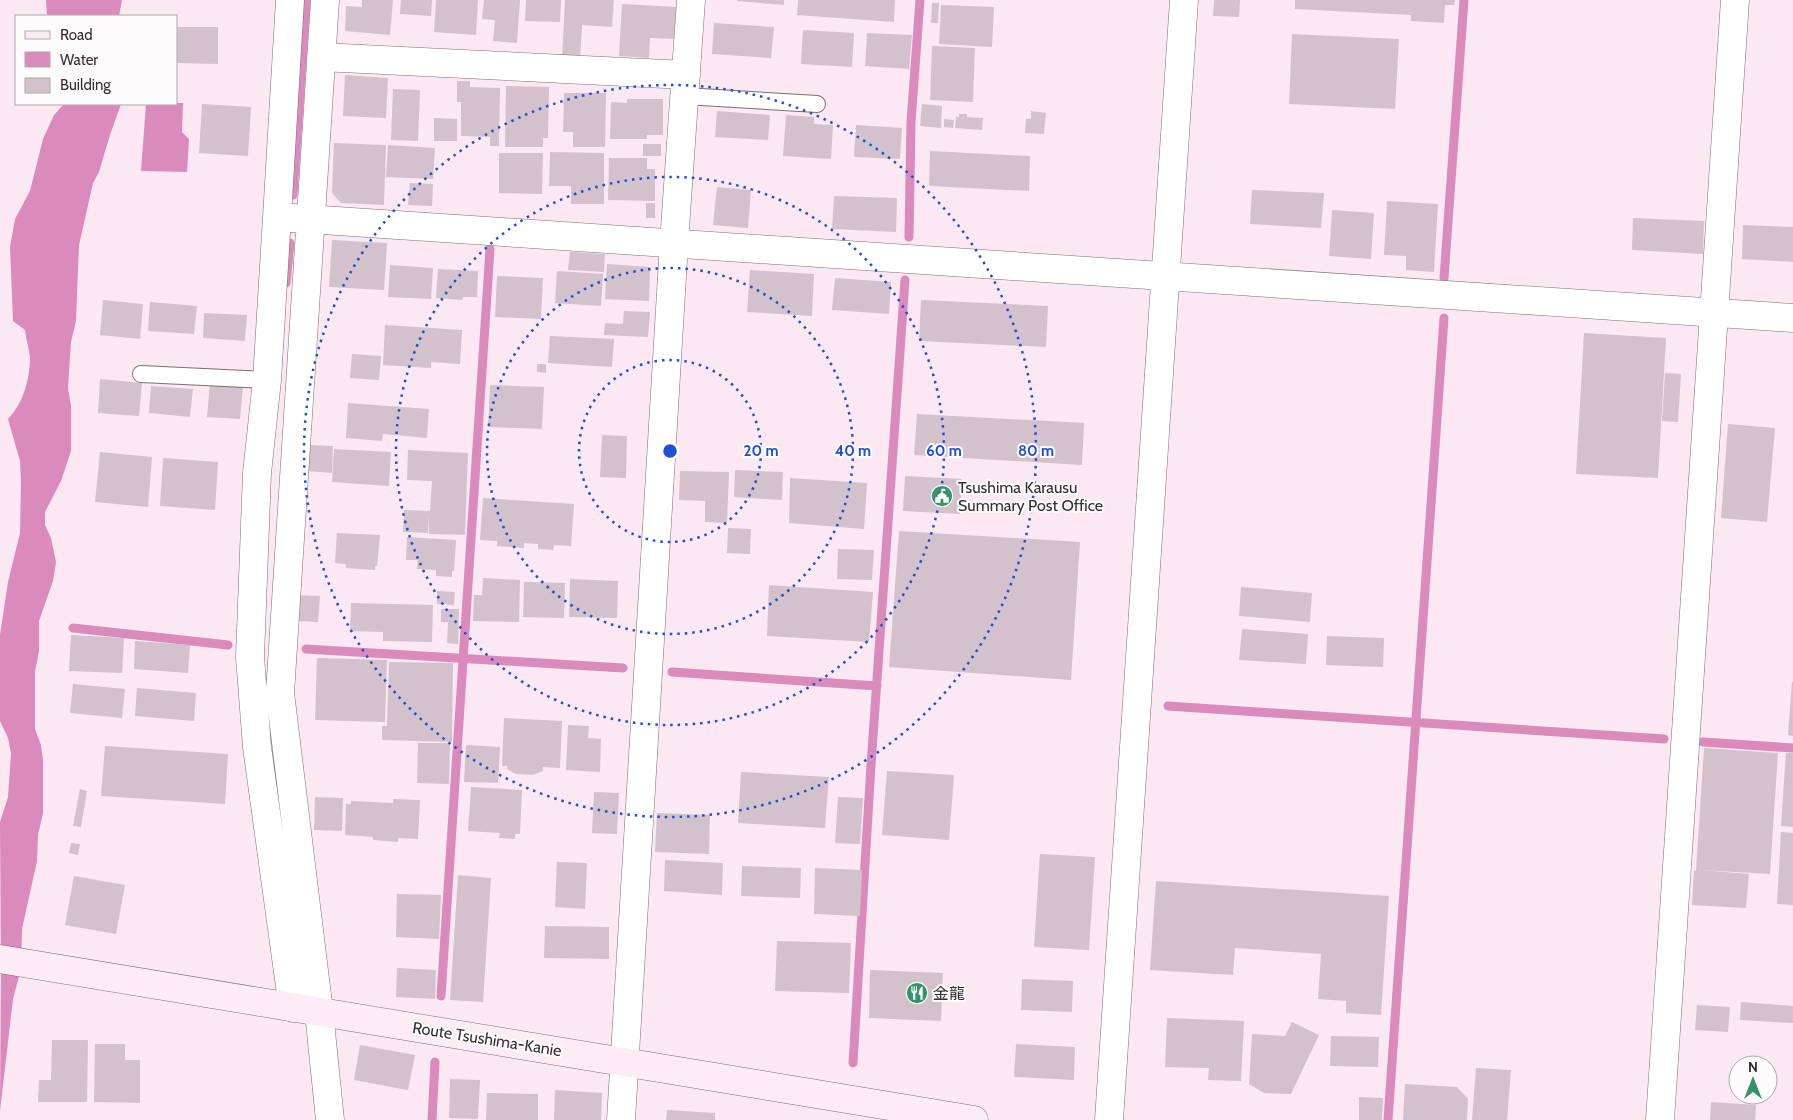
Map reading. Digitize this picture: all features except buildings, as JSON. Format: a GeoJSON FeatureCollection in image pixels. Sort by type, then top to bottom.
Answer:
{"type":"FeatureCollection","features":[{"type":"Feature","properties":{"kind":"main road","name":"Route Tsushima-Kanie"},"geometry":{"type":"LineString","coordinates":[[0,959],[974,1120]]}},
{"type":"Feature","properties":{"kind":"street"},"geometry":{"type":"LineString","coordinates":[[290,0],[267,380],[258,473],[250,657],[258,747],[293,1008]]}},
{"type":"Feature","properties":{"kind":"street"},"geometry":{"type":"LineString","coordinates":[[325,0],[280,693],[319,1012],[330,1120]]}},
{"type":"Feature","properties":{"kind":"street"},"geometry":{"type":"LineString","coordinates":[[621,1120],[674,243],[691,0]]}},
{"type":"Feature","properties":{"kind":"street"},"geometry":{"type":"LineString","coordinates":[[1109,1120],[1184,0]]}},
{"type":"Feature","properties":{"kind":"street"},"geometry":{"type":"LineString","coordinates":[[1660,1120],[1715,313],[1734,0]]}},
{"type":"Feature","properties":{"kind":"street"},"geometry":{"type":"LineString","coordinates":[[321,57],[685,86]]}},
{"type":"Feature","properties":{"kind":"street"},"geometry":{"type":"LineString","coordinates":[[277,216],[1793,318]]}},
{"type":"Feature","properties":{"kind":"lane"},"geometry":{"type":"LineString","coordinates":[[685,86],[817,104]]}},
{"type":"Feature","properties":{"kind":"lane"},"geometry":{"type":"LineString","coordinates":[[141,374],[267,380]]}},
{"type":"Feature","properties":{"kind":"water"},"geometry":{"type":"Polygon","coordinates":[[[46,0],[122,0],[119,15],[47,15],[46,0]]]}},
{"type":"Feature","properties":{"kind":"water"},"geometry":{"type":"Polygon","coordinates":[[[178,103],[183,103],[182,132],[189,139],[187,172],[141,171],[146,105],[178,105],[178,103]]]}},
{"type":"Feature","properties":{"kind":"water"},"geometry":{"type":"Polygon","coordinates":[[[63,105],[121,105],[99,172],[93,183],[79,245],[76,321],[71,342],[68,388],[71,406],[71,451],[61,481],[45,512],[45,525],[51,538],[56,562],[53,581],[39,621],[39,651],[35,672],[35,729],[41,745],[43,760],[43,813],[38,835],[37,861],[22,929],[21,969],[13,999],[0,1111],[0,822],[8,797],[11,753],[8,738],[0,721],[0,635],[8,582],[20,533],[21,482],[20,461],[8,419],[18,406],[25,391],[30,357],[25,330],[13,321],[10,247],[15,219],[30,191],[43,139],[54,115],[63,105]]]}},
{"type":"Feature","properties":{"kind":"waterway"},"geometry":{"type":"LineString","coordinates":[[293,195],[306,0]]}},
{"type":"Feature","properties":{"kind":"waterway"},"geometry":{"type":"LineString","coordinates":[[909,237],[911,122],[920,0]]}},
{"type":"Feature","properties":{"kind":"waterway"},"geometry":{"type":"LineString","coordinates":[[1444,278],[1464,0]]}},
{"type":"Feature","properties":{"kind":"waterway"},"geometry":{"type":"LineString","coordinates":[[286,283],[290,243]]}},
{"type":"Feature","properties":{"kind":"waterway"},"geometry":{"type":"LineString","coordinates":[[441,996],[490,249]]}},
{"type":"Feature","properties":{"kind":"waterway"},"geometry":{"type":"LineString","coordinates":[[853,1063],[871,765],[905,280]]}},
{"type":"Feature","properties":{"kind":"waterway"},"geometry":{"type":"LineString","coordinates":[[1388,1120],[1444,318]]}},
{"type":"Feature","properties":{"kind":"waterway"},"geometry":{"type":"LineString","coordinates":[[73,628],[228,645]]}},
{"type":"Feature","properties":{"kind":"waterway"},"geometry":{"type":"LineString","coordinates":[[306,649],[623,668]]}},
{"type":"Feature","properties":{"kind":"waterway"},"geometry":{"type":"LineString","coordinates":[[672,672],[877,686]]}},
{"type":"Feature","properties":{"kind":"waterway"},"geometry":{"type":"LineString","coordinates":[[1168,706],[1664,739]]}},
{"type":"Feature","properties":{"kind":"waterway"},"geometry":{"type":"LineString","coordinates":[[1703,742],[1793,748]]}},
{"type":"Feature","properties":{"kind":"waterway"},"geometry":{"type":"LineString","coordinates":[[278,801],[288,868]]}},
{"type":"Feature","properties":{"kind":"waterway"},"geometry":{"type":"LineString","coordinates":[[432,1120],[435,1062]]}},
{"type":"Feature","properties":{"kind":"place","name":"Tsushima Karausu Summary Post Office"},"geometry":{"type":"Point","coordinates":[942,496]}},
{"type":"Feature","properties":{"kind":"place","name":"金龍"},"geometry":{"type":"Point","coordinates":[917,993]}}]}
